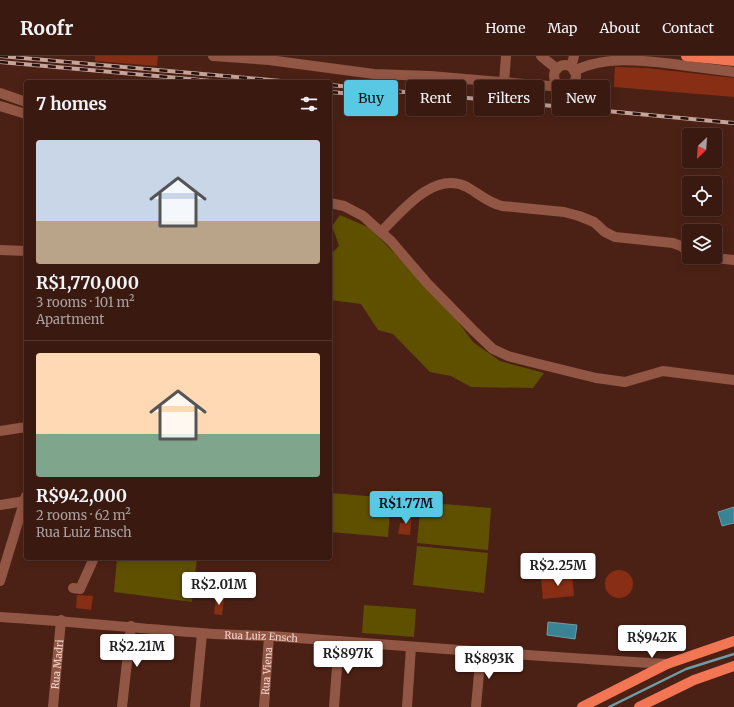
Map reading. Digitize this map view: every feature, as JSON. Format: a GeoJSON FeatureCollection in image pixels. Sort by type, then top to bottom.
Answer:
{"type":"FeatureCollection","features":[{"type":"Feature","properties":{"kind":"main road"},"geometry":{"type":"LineString","coordinates":[[686,56],[734,61]]}},
{"type":"Feature","properties":{"kind":"main road"},"geometry":{"type":"LineString","coordinates":[[582,707],[666,664],[734,641]]}},
{"type":"Feature","properties":{"kind":"main road"},"geometry":{"type":"LineString","coordinates":[[639,707],[694,680],[734,666]]}},
{"type":"Feature","properties":{"kind":"street"},"geometry":{"type":"LineString","coordinates":[[213,56],[269,60],[374,74],[479,80]]}},
{"type":"Feature","properties":{"kind":"street"},"geometry":{"type":"LineString","coordinates":[[504,80],[506,56]]}},
{"type":"Feature","properties":{"kind":"street"},"geometry":{"type":"LineString","coordinates":[[541,56],[558,68],[567,66],[574,70]]}},
{"type":"Feature","properties":{"kind":"street"},"geometry":{"type":"LineString","coordinates":[[555,80],[559,56]]}},
{"type":"Feature","properties":{"kind":"street"},"geometry":{"type":"LineString","coordinates":[[574,56],[572,64],[576,75],[575,80]]}},
{"type":"Feature","properties":{"kind":"street"},"geometry":{"type":"LineString","coordinates":[[574,70],[584,65],[602,60],[622,59],[734,72]]}},
{"type":"Feature","properties":{"kind":"street"},"geometry":{"type":"LineString","coordinates":[[0,93],[24,101]]}},
{"type":"Feature","properties":{"kind":"street"},"geometry":{"type":"LineString","coordinates":[[0,106],[24,113]]}},
{"type":"Feature","properties":{"kind":"street"},"geometry":{"type":"LineString","coordinates":[[381,232],[417,197],[430,188],[445,183],[467,187],[493,204],[564,212],[594,222],[605,232],[615,237],[673,243],[682,248]]}},
{"type":"Feature","properties":{"kind":"street"},"geometry":{"type":"LineString","coordinates":[[332,203],[344,206],[357,212],[392,241],[427,283],[473,330],[493,349],[508,356],[596,378],[619,382],[625,382],[663,371],[734,380]]}},
{"type":"Feature","properties":{"kind":"street"},"geometry":{"type":"LineString","coordinates":[[0,250],[24,250]]}},
{"type":"Feature","properties":{"kind":"street"},"geometry":{"type":"LineString","coordinates":[[722,259],[734,260]]}},
{"type":"Feature","properties":{"kind":"street"},"geometry":{"type":"LineString","coordinates":[[0,431],[24,427]]}},
{"type":"Feature","properties":{"kind":"street"},"geometry":{"type":"LineString","coordinates":[[0,505],[24,499]]}},
{"type":"Feature","properties":{"kind":"street"},"geometry":{"type":"LineString","coordinates":[[0,581],[24,502]]}},
{"type":"Feature","properties":{"kind":"street"},"geometry":{"type":"LineString","coordinates":[[73,588],[80,589],[93,560]]}},
{"type":"Feature","properties":{"kind":"street","name":"Rua Luiz Ensch"},"geometry":{"type":"LineString","coordinates":[[0,617],[61,620],[202,634],[269,636],[411,648],[481,651],[666,664]]}},
{"type":"Feature","properties":{"kind":"street","name":"Rua Madri"},"geometry":{"type":"LineString","coordinates":[[53,707],[61,620]]}},
{"type":"Feature","properties":{"kind":"street"},"geometry":{"type":"LineString","coordinates":[[122,707],[131,626]]}},
{"type":"Feature","properties":{"kind":"street"},"geometry":{"type":"LineString","coordinates":[[195,707],[202,634]]}},
{"type":"Feature","properties":{"kind":"street","name":"Rua Viena"},"geometry":{"type":"LineString","coordinates":[[264,707],[269,636]]}},
{"type":"Feature","properties":{"kind":"street"},"geometry":{"type":"LineString","coordinates":[[334,707],[339,642]]}},
{"type":"Feature","properties":{"kind":"street"},"geometry":{"type":"LineString","coordinates":[[407,707],[411,648]]}},
{"type":"Feature","properties":{"kind":"street"},"geometry":{"type":"LineString","coordinates":[[476,707],[481,651]]}},
{"type":"Feature","properties":{"kind":"shaded area"},"geometry":{"type":"Polygon","coordinates":[[[340,215],[370,228],[448,308],[473,342],[500,361],[544,373],[533,388],[471,387],[451,376],[430,372],[393,334],[378,330],[361,304],[332,300],[332,253],[339,246],[332,226],[340,215]]]}},
{"type":"Feature","properties":{"kind":"shaded area"},"geometry":{"type":"Polygon","coordinates":[[[332,493],[391,498],[388,537],[332,532],[332,493]]]}},
{"type":"Feature","properties":{"kind":"shaded area"},"geometry":{"type":"Polygon","coordinates":[[[421,502],[491,508],[488,550],[417,543],[421,502]]]}},
{"type":"Feature","properties":{"kind":"shaded area"},"geometry":{"type":"Polygon","coordinates":[[[417,546],[488,553],[484,593],[413,585],[417,546]]]}},
{"type":"Feature","properties":{"kind":"shaded area"},"geometry":{"type":"Polygon","coordinates":[[[117,560],[197,560],[192,602],[114,592],[117,560]]]}},
{"type":"Feature","properties":{"kind":"shaded area"},"geometry":{"type":"Polygon","coordinates":[[[364,605],[416,609],[414,637],[362,633],[364,605]]]}},
{"type":"Feature","properties":{"kind":"water"},"geometry":{"type":"Polygon","coordinates":[[[734,507],[734,523],[722,526],[718,512],[734,507]]]}},
{"type":"Feature","properties":{"kind":"water"},"geometry":{"type":"Polygon","coordinates":[[[548,622],[577,625],[575,639],[547,635],[548,622]]]}},
{"type":"Feature","properties":{"kind":"building"},"geometry":{"type":"Polygon","coordinates":[[[95,56],[158,56],[157,66],[95,61],[95,56]]]}},
{"type":"Feature","properties":{"kind":"building"},"geometry":{"type":"Polygon","coordinates":[[[615,67],[647,68],[734,78],[734,97],[614,87],[615,67]]]}},
{"type":"Feature","properties":{"kind":"building"},"geometry":{"type":"Polygon","coordinates":[[[406,513],[412,513],[410,535],[398,534],[400,523],[405,523],[406,513]]]}},
{"type":"Feature","properties":{"kind":"building"},"geometry":{"type":"Polygon","coordinates":[[[619,570],[629,574],[633,584],[629,594],[619,598],[609,594],[605,584],[609,574],[619,570]]]}},
{"type":"Feature","properties":{"kind":"building"},"geometry":{"type":"Polygon","coordinates":[[[572,575],[574,596],[543,599],[541,579],[572,575]]]}},
{"type":"Feature","properties":{"kind":"building"},"geometry":{"type":"Polygon","coordinates":[[[77,595],[93,596],[91,610],[76,608],[77,595]]]}},
{"type":"Feature","properties":{"kind":"building"},"geometry":{"type":"Polygon","coordinates":[[[216,597],[224,598],[222,615],[214,614],[216,597]]]}},
{"type":"Feature","properties":{"kind":"waterway"},"geometry":{"type":"LineString","coordinates":[[609,707],[686,669],[734,654]]}},
{"type":"Feature","properties":{"kind":"railway"},"geometry":{"type":"LineString","coordinates":[[0,56],[270,80]]}},
{"type":"Feature","properties":{"kind":"railway"},"geometry":{"type":"LineString","coordinates":[[0,62],[201,80]]}},
{"type":"Feature","properties":{"kind":"railway"},"geometry":{"type":"LineString","coordinates":[[332,85],[734,123]]}},
{"type":"Feature","properties":{"kind":"railway"},"geometry":{"type":"LineString","coordinates":[[332,92],[344,93]]}}]}
